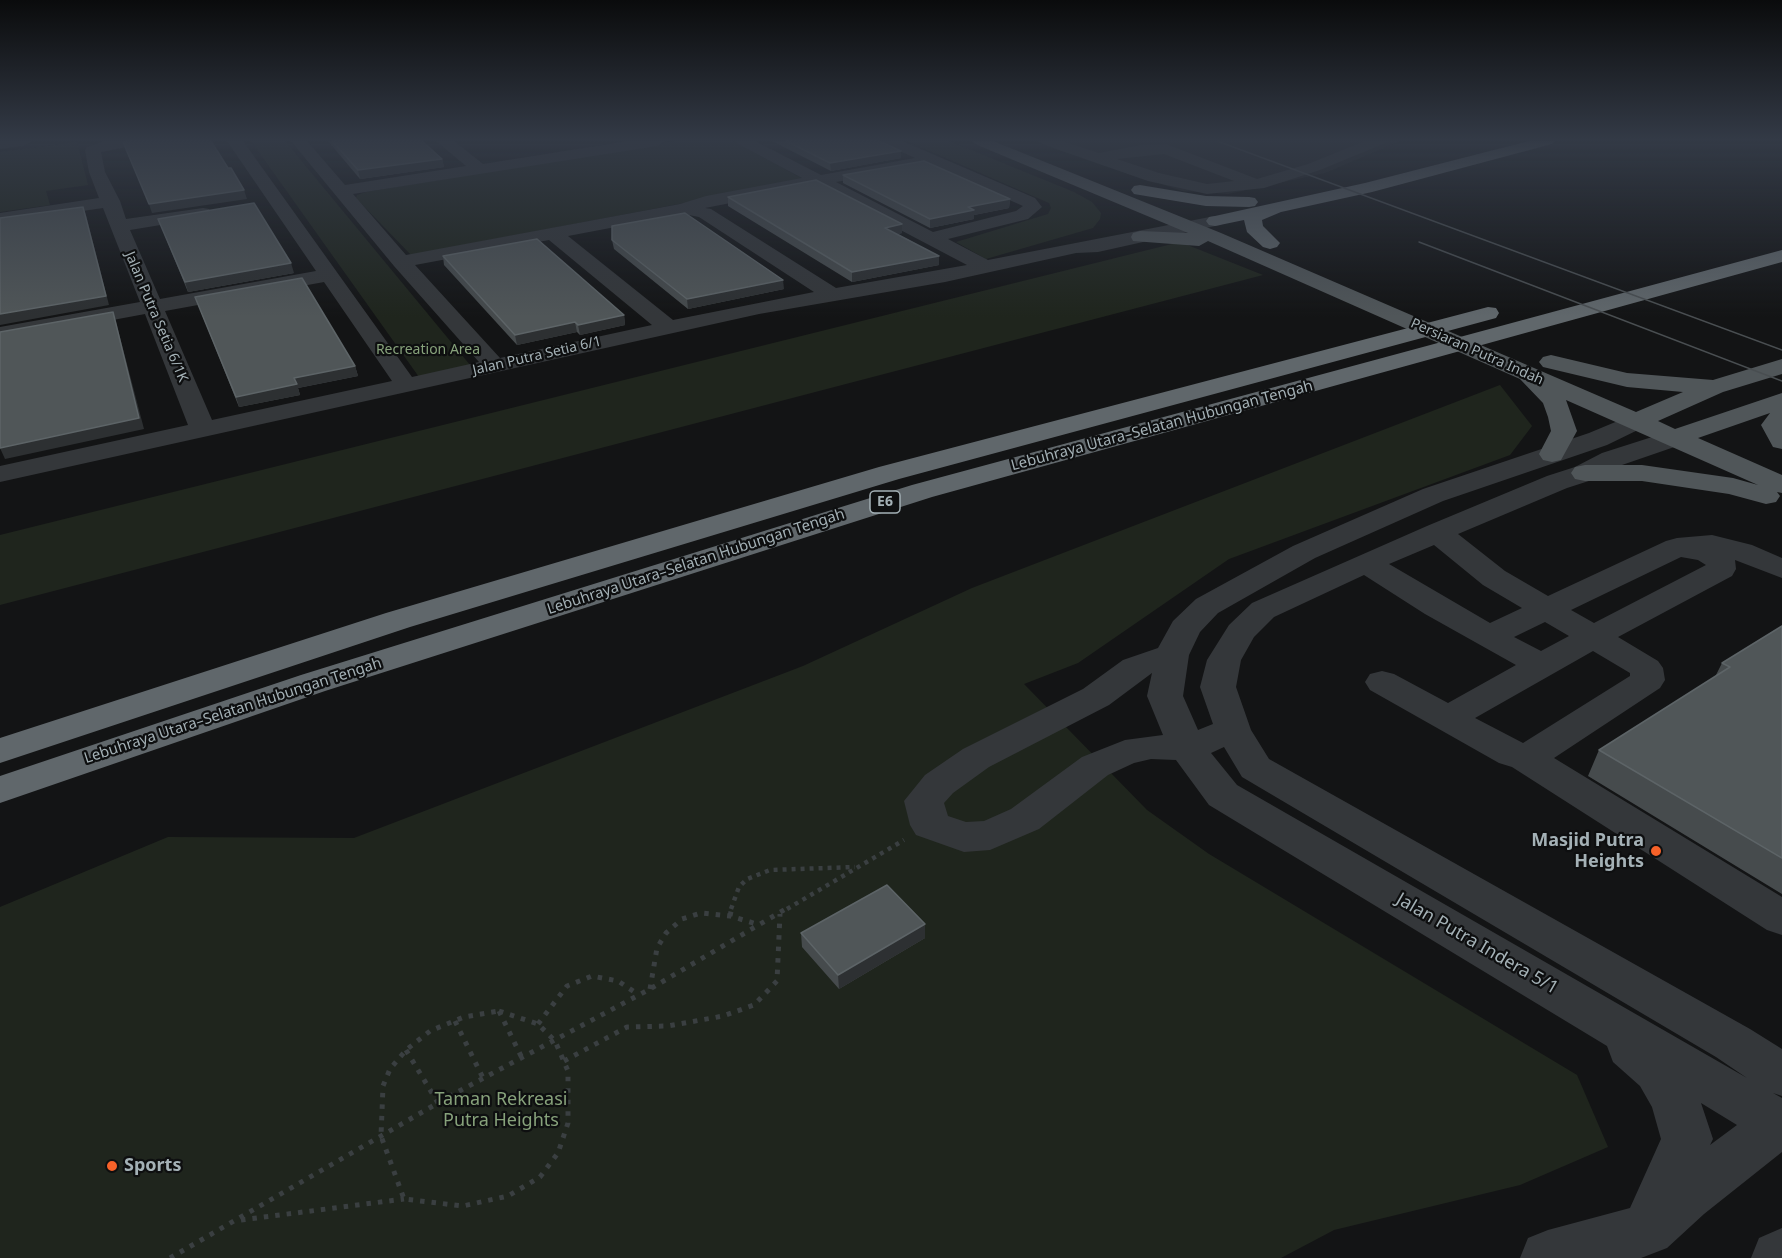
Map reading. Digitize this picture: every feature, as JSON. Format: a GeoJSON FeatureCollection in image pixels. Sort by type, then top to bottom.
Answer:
{"type":"FeatureCollection","features":[{"type":"Feature","properties":{"kind":"highway"},"geometry":{"type":"LineString","coordinates":[[1198,200],[1251,202]]}},
{"type":"Feature","properties":{"kind":"highway"},"geometry":{"type":"LineString","coordinates":[[1186,220],[1261,200]]}},
{"type":"Feature","properties":{"kind":"highway"},"geometry":{"type":"LineString","coordinates":[[1215,229],[1275,208],[1310,200]]}},
{"type":"Feature","properties":{"kind":"highway"},"geometry":{"type":"LineString","coordinates":[[1270,243],[1254,228],[1253,220],[1256,216],[1275,208]]}},
{"type":"Feature","properties":{"kind":"highway","name":"Lebuhraya Utara–Selatan Hubungan Tengah"},"geometry":{"type":"LineString","coordinates":[[0,752],[398,620],[889,473],[1369,343],[1782,238]]}},
{"type":"Feature","properties":{"kind":"highway","name":"Lebuhraya Utara–Selatan Hubungan Tengah"},"geometry":{"type":"LineString","coordinates":[[0,790],[313,683],[922,491],[1782,256]]}},
{"type":"Feature","properties":{"kind":"main road"},"geometry":{"type":"LineString","coordinates":[[1120,200],[1135,210],[1136,222],[1131,234],[1238,238]]}},
{"type":"Feature","properties":{"kind":"main road"},"geometry":{"type":"LineString","coordinates":[[1128,200],[1186,220]]}},
{"type":"Feature","properties":{"kind":"main road"},"geometry":{"type":"LineString","coordinates":[[1155,200],[1186,220]]}},
{"type":"Feature","properties":{"kind":"main road","name":"Persiaran Putra Indah"},"geometry":{"type":"LineString","coordinates":[[1186,220],[1238,238],[1524,372],[1782,485]]}},
{"type":"Feature","properties":{"kind":"main road","name":"Persiaran Putra Indah"},"geometry":{"type":"LineString","coordinates":[[1238,238],[1270,243],[1782,463]]}},
{"type":"Feature","properties":{"kind":"main road"},"geometry":{"type":"LineString","coordinates":[[1551,362],[1627,380],[1714,387]]}},
{"type":"Feature","properties":{"kind":"main road"},"geometry":{"type":"LineString","coordinates":[[1637,422],[1714,387],[1782,366]]}},
{"type":"Feature","properties":{"kind":"main road"},"geometry":{"type":"LineString","coordinates":[[1524,372],[1554,400],[1561,417],[1564,432],[1552,454]]}},
{"type":"Feature","properties":{"kind":"main road"},"geometry":{"type":"LineString","coordinates":[[1674,438],[1782,400]]}},
{"type":"Feature","properties":{"kind":"main road"},"geometry":{"type":"LineString","coordinates":[[1782,413],[1774,425],[1782,441]]}},
{"type":"Feature","properties":{"kind":"main road"},"geometry":{"type":"LineString","coordinates":[[1585,474],[1642,473],[1681,478],[1733,486],[1782,501]]}},
{"type":"Feature","properties":{"kind":"street"},"geometry":{"type":"LineString","coordinates":[[348,200],[496,367]]}},
{"type":"Feature","properties":{"kind":"street"},"geometry":{"type":"LineString","coordinates":[[401,262],[684,209],[713,200]]}},
{"type":"Feature","properties":{"kind":"street"},"geometry":{"type":"LineString","coordinates":[[856,200],[986,267]]}},
{"type":"Feature","properties":{"kind":"street"},"geometry":{"type":"LineString","coordinates":[[931,238],[1022,214],[1033,207],[1024,200]]}},
{"type":"Feature","properties":{"kind":"street"},"geometry":{"type":"LineString","coordinates":[[0,218],[111,201]]}},
{"type":"Feature","properties":{"kind":"street","name":"Jalan Putra Setia 6/1K"},"geometry":{"type":"LineString","coordinates":[[111,201],[119,226],[203,430]]}},
{"type":"Feature","properties":{"kind":"street"},"geometry":{"type":"LineString","coordinates":[[255,205],[278,201],[407,386]]}},
{"type":"Feature","properties":{"kind":"street"},"geometry":{"type":"LineString","coordinates":[[684,209],[705,213],[832,295]]}},
{"type":"Feature","properties":{"kind":"street"},"geometry":{"type":"LineString","coordinates":[[119,226],[221,210]]}},
{"type":"Feature","properties":{"kind":"street","name":"Jalan Putra Setia 6/1"},"geometry":{"type":"LineString","coordinates":[[0,474],[496,367],[668,327],[986,267],[1076,247],[1098,246],[1131,234],[1186,220]]}},
{"type":"Feature","properties":{"kind":"street"},"geometry":{"type":"LineString","coordinates":[[553,234],[668,327]]}},
{"type":"Feature","properties":{"kind":"street"},"geometry":{"type":"LineString","coordinates":[[0,334],[329,274]]}},
{"type":"Feature","properties":{"kind":"street","name":"Jalan Putra Indera 5/1"},"geometry":{"type":"LineString","coordinates":[[1637,422],[1598,439],[1432,495],[1304,552],[1207,606],[1185,628],[1172,655],[1165,696],[1187,748],[1223,795],[1587,1008],[1781,1111]]}},
{"type":"Feature","properties":{"kind":"street"},"geometry":{"type":"LineString","coordinates":[[1548,1258],[1648,1229],[1781,1111],[1733,1043],[1255,768],[1233,730],[1218,687],[1224,660],[1241,632],[1263,610],[1437,532],[1557,482],[1585,474],[1612,459],[1674,438]]}},
{"type":"Feature","properties":{"kind":"street"},"geometry":{"type":"LineString","coordinates":[[1382,682],[1512,754],[1523,756],[1532,755],[1648,680],[1646,668],[1494,579],[1437,532]]}},
{"type":"Feature","properties":{"kind":"street"},"geometry":{"type":"LineString","coordinates":[[1489,636],[1677,547],[1712,544],[1740,551],[1782,571]]}},
{"type":"Feature","properties":{"kind":"street"},"geometry":{"type":"LineString","coordinates":[[1677,547],[1707,553],[1721,561],[1722,569]]}},
{"type":"Feature","properties":{"kind":"street"},"geometry":{"type":"LineString","coordinates":[[1366,563],[1436,607],[1540,665]]}},
{"type":"Feature","properties":{"kind":"street"},"geometry":{"type":"LineString","coordinates":[[1449,718],[1540,665],[1722,569],[1751,567],[1782,571]]}},
{"type":"Feature","properties":{"kind":"street"},"geometry":{"type":"LineString","coordinates":[[1172,655],[1135,667],[1096,697],[976,758],[939,784],[924,801],[930,825],[964,837],[990,835],[1025,819],[1095,766],[1125,752],[1151,747],[1187,748],[1233,730]]}},
{"type":"Feature","properties":{"kind":"street"},"geometry":{"type":"LineString","coordinates":[[1523,756],[1782,918]]}},
{"type":"Feature","properties":{"kind":"street"},"geometry":{"type":"LineString","coordinates":[[1587,1008],[1657,1071],[1674,1101],[1687,1139],[1648,1229]]}},
{"type":"Feature","properties":{"kind":"street"},"geometry":{"type":"LineString","coordinates":[[1779,1258],[1782,1255]]}},
{"type":"Feature","properties":{"kind":"path"},"geometry":{"type":"LineString","coordinates":[[170,1258],[438,1103],[650,989],[930,825]]}},
{"type":"Feature","properties":{"kind":"path"},"geometry":{"type":"LineString","coordinates":[[730,916],[734,896],[739,887],[747,879],[770,870],[856,867]]}},
{"type":"Feature","properties":{"kind":"path"},"geometry":{"type":"LineString","coordinates":[[650,989],[657,948],[666,933],[682,919],[701,913],[730,916],[761,925]]}},
{"type":"Feature","properties":{"kind":"path"},"geometry":{"type":"LineString","coordinates":[[564,1061],[627,1027],[668,1026],[723,1016],[754,1005],[777,981],[780,913]]}},
{"type":"Feature","properties":{"kind":"path"},"geometry":{"type":"LineString","coordinates":[[538,1024],[567,986],[592,976],[618,981],[639,995]]}},
{"type":"Feature","properties":{"kind":"path"},"geometry":{"type":"LineString","coordinates":[[238,1220],[404,1199],[464,1206],[508,1196],[540,1177],[558,1153],[568,1123],[568,1071],[555,1041],[538,1024],[499,1011],[455,1021],[430,1031],[406,1050],[390,1069],[382,1086],[381,1136],[404,1199]]}},
{"type":"Feature","properties":{"kind":"path"},"geometry":{"type":"LineString","coordinates":[[499,1011],[522,1058]]}},
{"type":"Feature","properties":{"kind":"path"},"geometry":{"type":"LineString","coordinates":[[455,1021],[483,1078]]}},
{"type":"Feature","properties":{"kind":"path"},"geometry":{"type":"LineString","coordinates":[[406,1050],[438,1103]]}},
{"type":"Feature","properties":{"kind":"green space"},"geometry":{"type":"Polygon","coordinates":[[[0,200],[48,200],[50,205],[0,212],[0,200]]]}},
{"type":"Feature","properties":{"kind":"green space","name":"Recreation Area"},"geometry":{"type":"Polygon","coordinates":[[[293,200],[333,200],[470,365],[419,377],[293,200]]]}},
{"type":"Feature","properties":{"kind":"green space"},"geometry":{"type":"Polygon","coordinates":[[[358,200],[701,200],[411,255],[358,200]]]}},
{"type":"Feature","properties":{"kind":"green space"},"geometry":{"type":"Polygon","coordinates":[[[1041,200],[1088,200],[1101,213],[1100,219],[1093,228],[986,259],[956,242],[1048,214],[1051,208],[1049,203],[1041,200]]]}},
{"type":"Feature","properties":{"kind":"green space"},"geometry":{"type":"Polygon","coordinates":[[[1180,242],[1263,275],[0,605],[0,535],[1180,242]]]}},
{"type":"Feature","properties":{"kind":"green space","name":"Taman Rekreasi Putra Heights"},"geometry":{"type":"Polygon","coordinates":[[[1500,385],[1532,426],[1510,455],[1229,559],[1078,663],[1024,684],[1147,810],[1209,854],[1577,1075],[1608,1147],[1520,1185],[1334,1230],[1281,1258],[0,1258],[0,907],[168,837],[354,838],[803,666],[972,588],[1500,385]]]}},
{"type":"Feature","properties":{"kind":"building"},"geometry":{"type":"Polygon","coordinates":[[[147,200],[178,200],[149,204],[147,200]]]}},
{"type":"Feature","properties":{"kind":"building"},"geometry":{"type":"Polygon","coordinates":[[[732,200],[855,200],[902,224],[885,228],[939,256],[852,272],[732,200]]]}},
{"type":"Feature","properties":{"kind":"building"},"geometry":{"type":"Polygon","coordinates":[[[892,200],[1006,200],[968,207],[974,210],[930,219],[892,200]]]}},
{"type":"Feature","properties":{"kind":"building"},"geometry":{"type":"Polygon","coordinates":[[[254,203],[291,263],[185,282],[158,219],[254,203]]]}},
{"type":"Feature","properties":{"kind":"building"},"geometry":{"type":"Polygon","coordinates":[[[83,207],[106,296],[0,314],[0,218],[83,207]]]}},
{"type":"Feature","properties":{"kind":"building"},"geometry":{"type":"Polygon","coordinates":[[[685,213],[783,280],[687,299],[612,240],[612,226],[685,213]]]}},
{"type":"Feature","properties":{"kind":"building"},"geometry":{"type":"Polygon","coordinates":[[[537,239],[624,315],[578,325],[575,322],[515,335],[443,256],[537,239]]]}},
{"type":"Feature","properties":{"kind":"building"},"geometry":{"type":"Polygon","coordinates":[[[302,278],[355,366],[294,378],[297,384],[236,397],[195,297],[302,278]]]}},
{"type":"Feature","properties":{"kind":"building"},"geometry":{"type":"Polygon","coordinates":[[[113,312],[139,418],[0,448],[0,332],[113,312]]]}},
{"type":"Feature","properties":{"kind":"building"},"geometry":{"type":"Polygon","coordinates":[[[1782,626],[1782,858],[1599,750],[1730,667],[1722,663],[1782,626]]]}},
{"type":"Feature","properties":{"kind":"building"},"geometry":{"type":"Polygon","coordinates":[[[887,885],[925,924],[838,975],[801,933],[887,885]]]}},
{"type":"Feature","properties":{"kind":"tram line"},"geometry":{"type":"LineString","coordinates":[[1376,200],[1782,350]]}},
{"type":"Feature","properties":{"kind":"tram line"},"geometry":{"type":"LineString","coordinates":[[1419,242],[1782,381]]}},
{"type":"Feature","properties":{"kind":"place","name":"Masjid Putra Heights"},"geometry":{"type":"Point","coordinates":[1656,851]}},
{"type":"Feature","properties":{"kind":"place","name":"Sports"},"geometry":{"type":"Point","coordinates":[112,1166]}}]}
